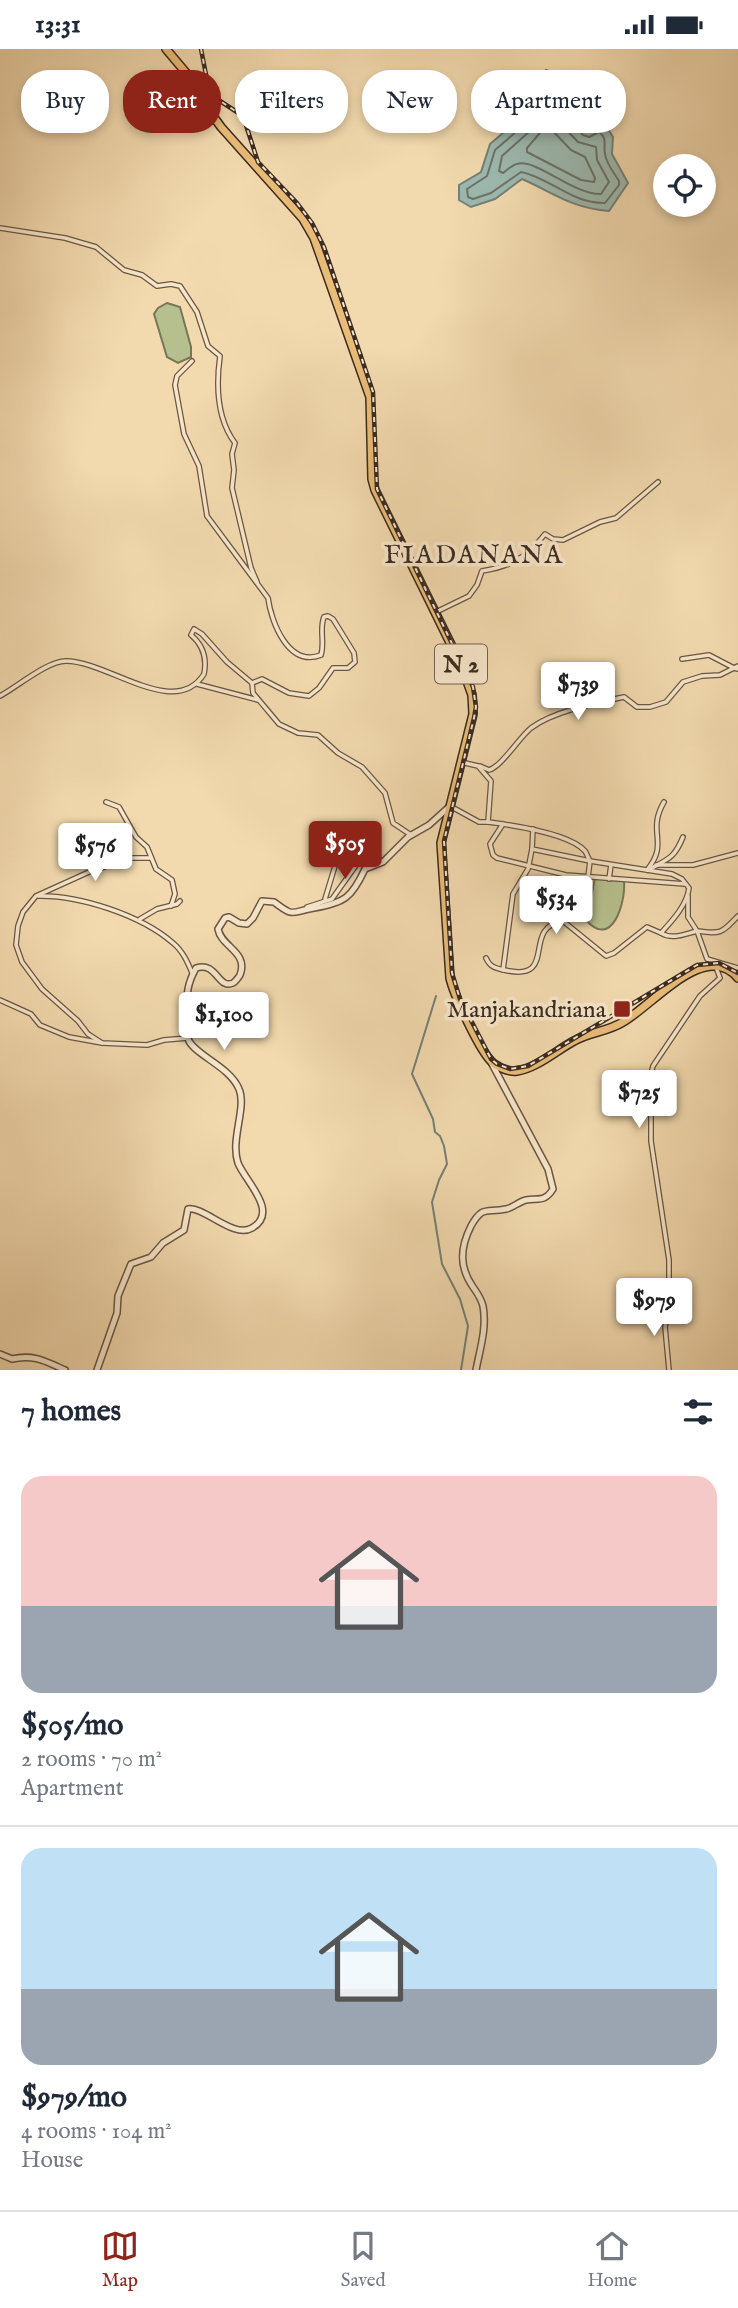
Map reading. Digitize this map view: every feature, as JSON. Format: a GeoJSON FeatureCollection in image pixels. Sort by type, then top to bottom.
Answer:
{"type":"FeatureCollection","features":[{"type":"Feature","properties":{"kind":"main road","name":"N 2"},"geometry":{"type":"LineString","coordinates":[[166,49],[198,87],[205,105],[221,127],[303,219],[314,238],[370,397],[375,491],[462,667],[472,695],[473,714],[441,843],[450,978],[453,989],[491,1062]]}},
{"type":"Feature","properties":{"kind":"main road"},"geometry":{"type":"LineString","coordinates":[[491,1062],[509,1071],[526,1069],[586,1034],[622,1023],[701,966],[715,964],[726,967],[738,978]]}},
{"type":"Feature","properties":{"kind":"street"},"geometry":{"type":"LineString","coordinates":[[0,228],[65,238],[96,247],[124,270],[142,275],[157,286],[180,286],[203,324],[208,345],[220,356],[219,404],[227,432],[235,443],[232,454],[232,488],[251,568],[259,587]]}},
{"type":"Feature","properties":{"kind":"street"},"geometry":{"type":"LineString","coordinates":[[192,361],[177,376],[175,385],[184,434],[199,466],[207,516],[268,598],[280,637],[291,650],[316,657],[321,655],[324,641],[321,623],[324,617],[328,616],[333,619],[354,653],[355,662],[348,668],[333,668],[319,688],[309,695],[289,693],[267,679],[252,683]]}},
{"type":"Feature","properties":{"kind":"street"},"geometry":{"type":"LineString","coordinates":[[435,612],[461,602],[473,591],[482,571],[502,568],[527,555],[545,534],[553,539],[563,540],[615,517],[658,482]]}},
{"type":"Feature","properties":{"kind":"street"},"geometry":{"type":"LineString","coordinates":[[0,696],[41,670],[62,661],[81,663],[163,692],[177,693],[197,684],[204,674],[201,646],[191,635],[194,629],[252,683],[258,700],[279,724],[298,733],[318,735],[338,753],[362,767],[384,793],[393,823],[411,835]]}},
{"type":"Feature","properties":{"kind":"street"},"geometry":{"type":"LineString","coordinates":[[682,659],[709,655],[737,668]]}},
{"type":"Feature","properties":{"kind":"street"},"geometry":{"type":"LineString","coordinates":[[461,762],[492,770],[532,728],[552,715],[624,697],[637,706],[660,704],[666,702],[683,682],[702,676],[720,675],[737,668]]}},
{"type":"Feature","properties":{"kind":"street"},"geometry":{"type":"LineString","coordinates":[[197,684],[258,700]]}},
{"type":"Feature","properties":{"kind":"street"},"geometry":{"type":"LineString","coordinates":[[478,766],[491,781],[488,822]]}},
{"type":"Feature","properties":{"kind":"street"},"geometry":{"type":"LineString","coordinates":[[106,802],[119,807],[136,837],[147,847],[156,869],[172,880],[174,899],[171,906]]}},
{"type":"Feature","properties":{"kind":"street"},"geometry":{"type":"LineString","coordinates":[[647,870],[659,853],[655,820],[664,802]]}},
{"type":"Feature","properties":{"kind":"street"},"geometry":{"type":"LineString","coordinates":[[278,905],[288,912],[297,913],[331,906],[344,899],[352,892],[365,869],[383,862],[411,835],[429,825],[450,806],[479,822],[533,829],[570,842],[584,851],[590,861],[587,877]]}},
{"type":"Feature","properties":{"kind":"street"},"geometry":{"type":"LineString","coordinates":[[503,824],[490,844],[493,855],[566,875],[687,884]]}},
{"type":"Feature","properties":{"kind":"street"},"geometry":{"type":"LineString","coordinates":[[503,970],[513,894],[529,866],[533,829]]}},
{"type":"Feature","properties":{"kind":"street"},"geometry":{"type":"LineString","coordinates":[[647,870],[667,862],[683,837]]}},
{"type":"Feature","properties":{"kind":"street"},"geometry":{"type":"LineString","coordinates":[[320,903],[326,898],[335,866],[350,841]]}},
{"type":"Feature","properties":{"kind":"street"},"geometry":{"type":"LineString","coordinates":[[532,849],[677,876],[687,884],[688,917],[706,959],[738,968]]}},
{"type":"Feature","properties":{"kind":"street"},"geometry":{"type":"LineString","coordinates":[[656,865],[693,865],[738,853]]}},
{"type":"Feature","properties":{"kind":"street"},"geometry":{"type":"LineString","coordinates":[[97,1370],[117,1313],[118,1296],[131,1263],[151,1257],[163,1243],[184,1230],[188,1209],[196,1209],[219,1222],[247,1230],[260,1220],[263,1211],[256,1192],[237,1162],[237,1130],[242,1096],[239,1087],[223,1069],[190,1043],[188,1038],[186,993],[196,968],[203,966],[214,971],[222,982],[234,983],[242,967],[239,955],[220,937],[218,929],[225,918],[247,924],[262,901],[274,902],[284,908],[302,909],[332,899],[361,861],[373,855],[383,862]]}},
{"type":"Feature","properties":{"kind":"street"},"geometry":{"type":"LineString","coordinates":[[102,1043],[88,1034],[78,1021],[42,989],[22,962],[16,945],[18,926],[23,912],[36,896],[110,865],[132,858],[151,857]]}},
{"type":"Feature","properties":{"kind":"street"},"geometry":{"type":"LineString","coordinates":[[609,879],[611,865]]}},
{"type":"Feature","properties":{"kind":"street"},"geometry":{"type":"LineString","coordinates":[[661,933],[688,894]]}},
{"type":"Feature","properties":{"kind":"street"},"geometry":{"type":"LineString","coordinates":[[36,896],[59,896],[138,920],[174,943],[185,956],[193,975]]}},
{"type":"Feature","properties":{"kind":"street"},"geometry":{"type":"LineString","coordinates":[[138,920],[157,909],[180,901]]}},
{"type":"Feature","properties":{"kind":"street"},"geometry":{"type":"LineString","coordinates":[[486,958],[494,968],[503,970],[519,972],[533,967],[537,962],[544,930],[554,922],[568,923],[606,956],[614,953],[647,927],[665,936],[696,931],[710,934],[721,932],[738,916]]}},
{"type":"Feature","properties":{"kind":"street"},"geometry":{"type":"LineString","coordinates":[[669,1370],[665,1327],[669,1260],[651,1142],[651,1074],[653,1066],[700,996],[720,978],[721,974],[715,968],[703,970],[701,966]]}},
{"type":"Feature","properties":{"kind":"street"},"geometry":{"type":"LineString","coordinates":[[0,1000],[26,1011],[40,1025],[63,1035],[102,1043],[147,1045],[188,1038]]}},
{"type":"Feature","properties":{"kind":"street"},"geometry":{"type":"LineString","coordinates":[[476,1370],[484,1328],[480,1294],[466,1276],[461,1257],[468,1233],[481,1212],[492,1208],[507,1209],[525,1200],[539,1201],[545,1199],[553,1189],[548,1169],[491,1062]]}},
{"type":"Feature","properties":{"kind":"street"},"geometry":{"type":"LineString","coordinates":[[0,1354],[12,1359],[32,1357],[65,1370]]}},
{"type":"Feature","properties":{"kind":"green space"},"geometry":{"type":"Polygon","coordinates":[[[167,303],[180,307],[191,347],[191,357],[178,363],[167,357],[154,314],[167,303]]]}},
{"type":"Feature","properties":{"kind":"green space"},"geometry":{"type":"Polygon","coordinates":[[[595,878],[624,881],[623,900],[616,920],[603,930],[595,928],[586,920],[588,897],[591,897],[595,878]]]}},
{"type":"Feature","properties":{"kind":"water"},"geometry":{"type":"Polygon","coordinates":[[[503,133],[610,133],[613,137],[612,154],[628,183],[609,211],[573,203],[522,179],[495,199],[471,207],[459,200],[459,185],[481,172],[490,144],[503,133]]]}},
{"type":"Feature","properties":{"kind":"waterway"},"geometry":{"type":"LineString","coordinates":[[436,996],[412,1074],[433,1119],[435,1132],[444,1146],[447,1164],[432,1202],[442,1264],[460,1299],[468,1326],[461,1370]]}},
{"type":"Feature","properties":{"kind":"railway"},"geometry":{"type":"LineString","coordinates":[[201,49],[209,90],[214,97],[243,116],[258,162],[297,203],[312,223],[324,247],[373,392],[377,489],[473,687],[476,707],[474,718],[444,841],[452,973],[460,999],[491,1059],[510,1069],[528,1066],[697,965],[719,963],[738,973]]}},
{"type":"Feature","properties":{"kind":"place","name":"Manjakandriana"},"geometry":{"type":"Point","coordinates":[622,1009]}},
{"type":"Feature","properties":{"kind":"district","name":"FIADANANA"},"geometry":{"type":"Point","coordinates":[474,554]}}]}
